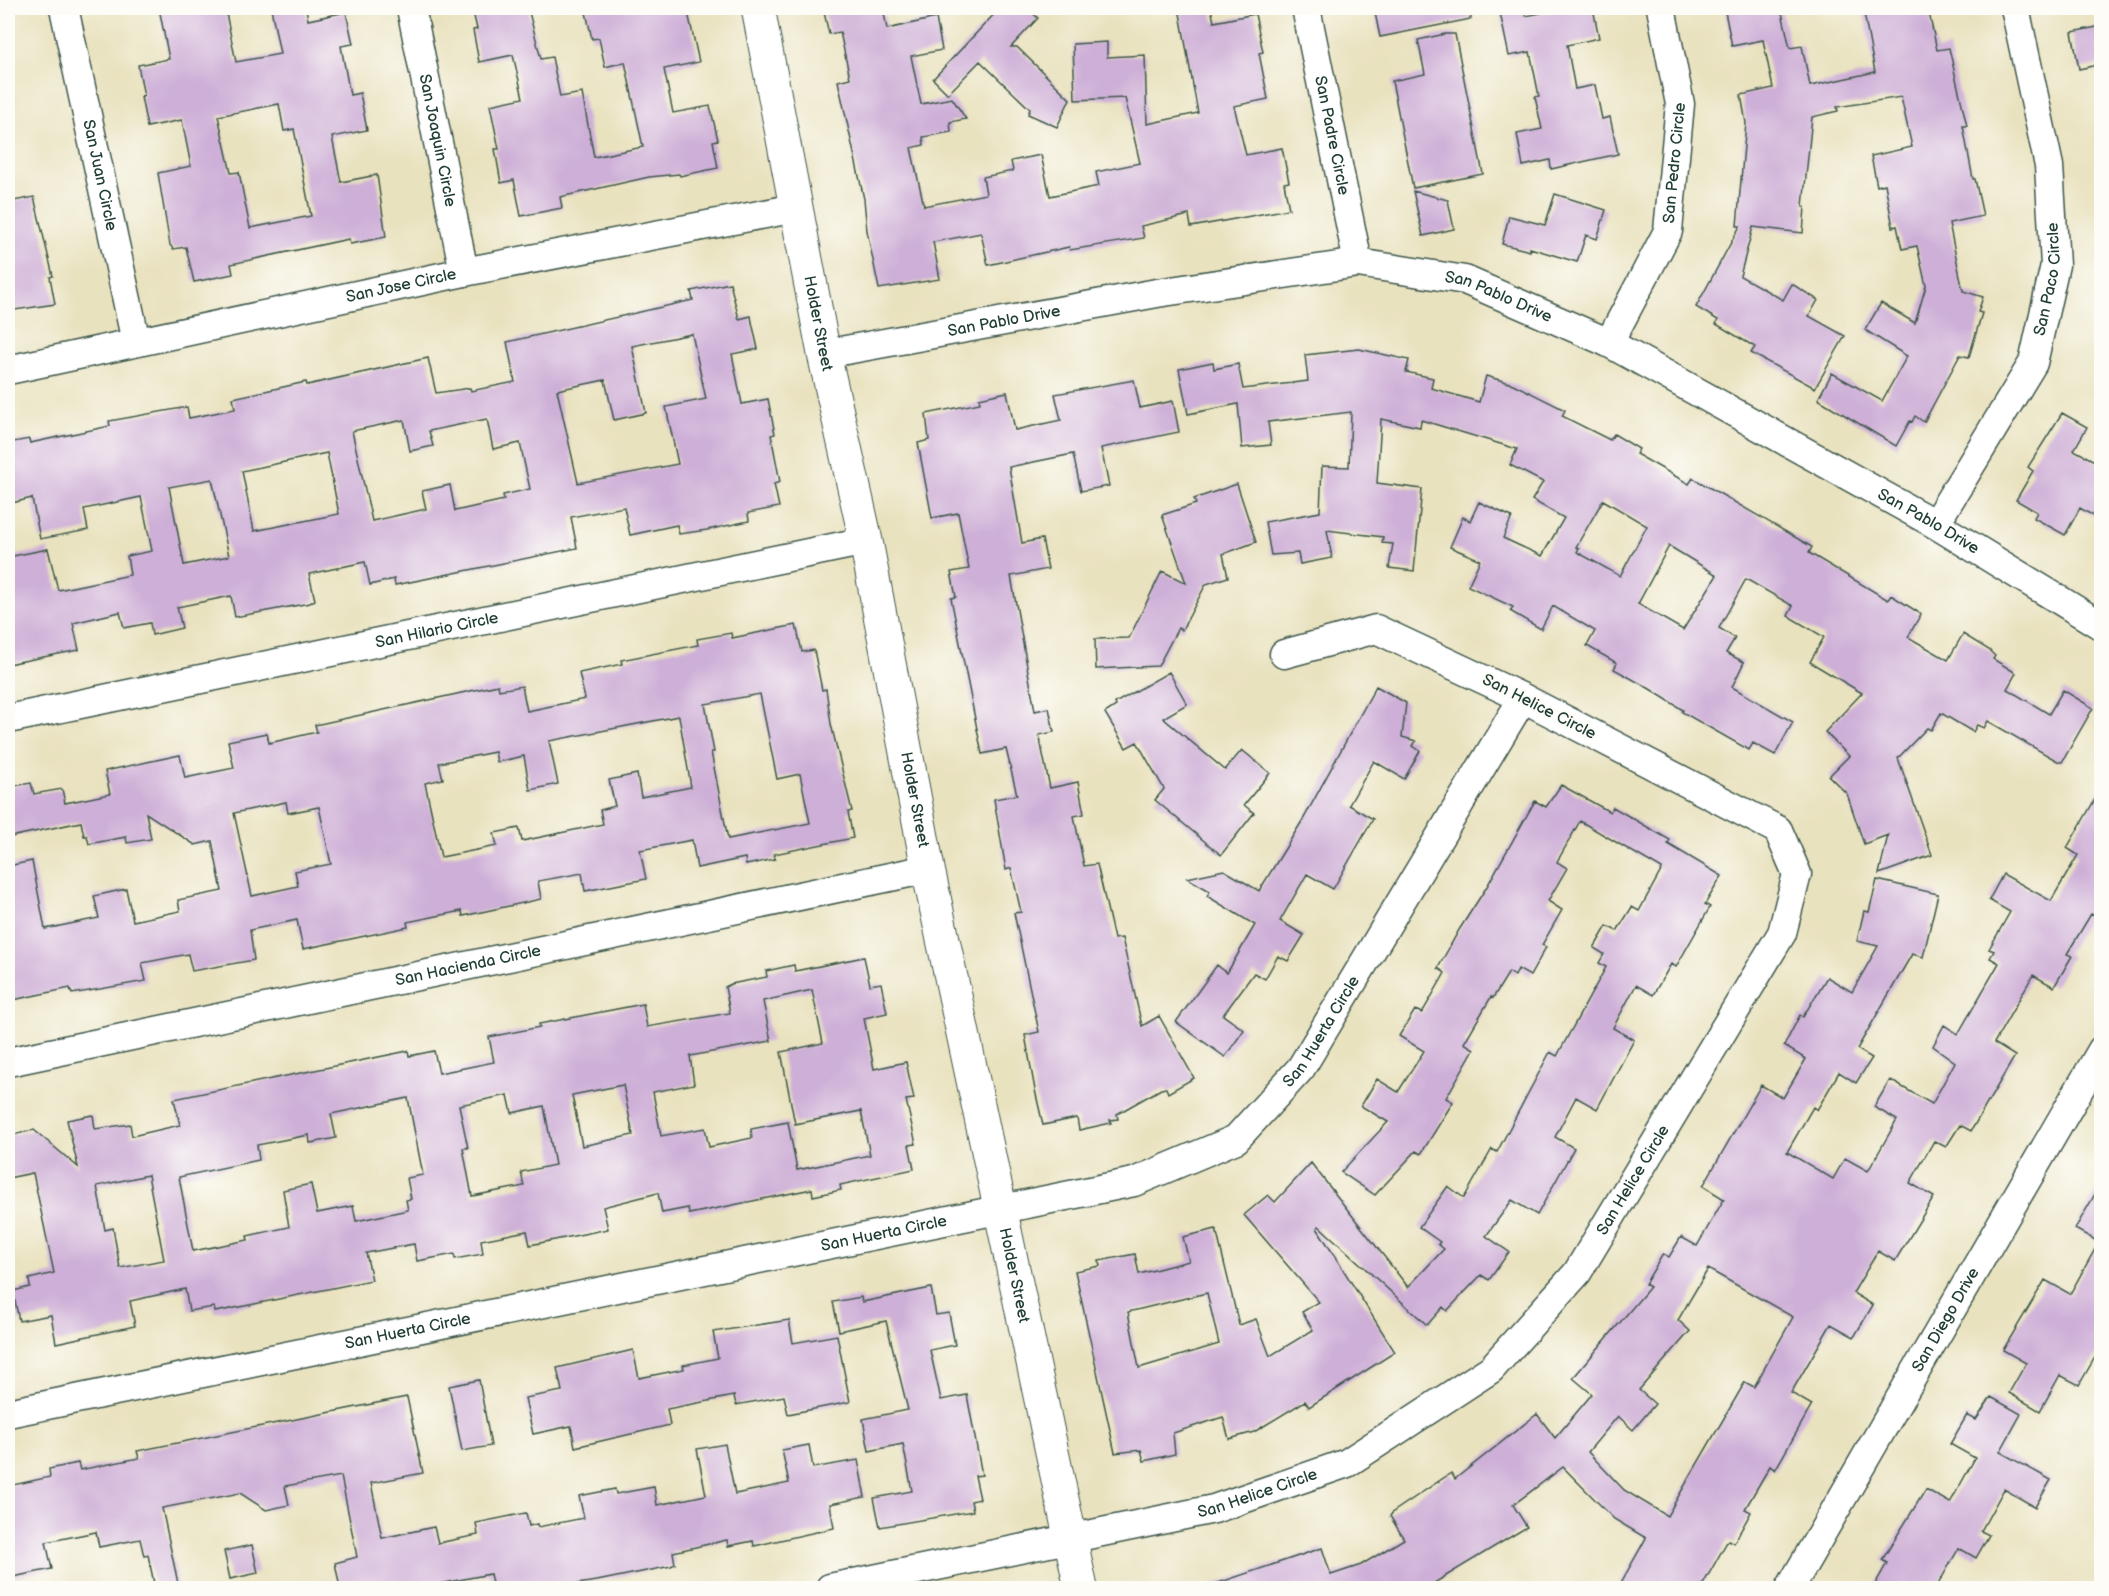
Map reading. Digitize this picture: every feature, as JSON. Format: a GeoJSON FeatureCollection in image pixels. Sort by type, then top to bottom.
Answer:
{"type":"FeatureCollection","features":[{"type":"Feature","properties":{"kind":"street","name":"San Juan Circle"},"geometry":{"type":"LineString","coordinates":[[64,8],[136,342]]}},
{"type":"Feature","properties":{"kind":"street","name":"San Joaquin Circle"},"geometry":{"type":"LineString","coordinates":[[411,8],[464,272]]}},
{"type":"Feature","properties":{"kind":"street","name":"Holder Street"},"geometry":{"type":"LineString","coordinates":[[758,8],[824,354],[866,542],[928,869],[1081,1588]]}},
{"type":"Feature","properties":{"kind":"street","name":"San Padre Circle"},"geometry":{"type":"LineString","coordinates":[[1306,8],[1358,263]]}},
{"type":"Feature","properties":{"kind":"street","name":"San Pedro Circle"},"geometry":{"type":"LineString","coordinates":[[1609,343],[1668,231],[1680,104],[1661,8]]}},
{"type":"Feature","properties":{"kind":"street","name":"San Paco Circle"},"geometry":{"type":"LineString","coordinates":[[1935,524],[2033,363],[2055,265],[2049,166],[2015,8]]}},
{"type":"Feature","properties":{"kind":"street","name":"San Jose Circle"},"geometry":{"type":"LineString","coordinates":[[8,370],[464,272],[796,208]]}},
{"type":"Feature","properties":{"kind":"street","name":"San Pablo Drive"},"geometry":{"type":"LineString","coordinates":[[824,354],[1157,293],[1358,263],[1464,280],[1609,343],[1935,524],[2102,626]]}},
{"type":"Feature","properties":{"kind":"street","name":"San Hilario Circle"},"geometry":{"type":"LineString","coordinates":[[8,719],[866,542]]}},
{"type":"Feature","properties":{"kind":"street","name":"San Helice Circle"},"geometry":{"type":"LineString","coordinates":[[830,1588],[1214,1509],[1347,1463],[1491,1369],[1577,1273],[1782,933],[1797,874],[1778,830],[1523,698],[1376,629],[1284,654]]}},
{"type":"Feature","properties":{"kind":"street","name":"San Huerta Circle"},"geometry":{"type":"LineString","coordinates":[[8,1413],[1134,1182],[1236,1139],[1301,1068],[1523,698]]}},
{"type":"Feature","properties":{"kind":"street","name":"San Hacienda Circle"},"geometry":{"type":"LineString","coordinates":[[8,1062],[928,869]]}},
{"type":"Feature","properties":{"kind":"street","name":"San Diego Drive"},"geometry":{"type":"LineString","coordinates":[[1799,1585],[2102,1050]]}},
{"type":"Feature","properties":{"kind":"building"},"geometry":{"type":"Polygon","coordinates":[[[159,8],[225,8],[236,62],[280,54],[271,8],[306,8],[308,20],[346,12],[353,44],[341,46],[350,95],[360,93],[367,130],[332,137],[341,182],[377,175],[386,237],[350,244],[349,239],[231,264],[233,274],[194,282],[186,247],[173,249],[170,245],[158,173],[191,166],[182,120],[147,127],[141,97],[144,96],[138,65],[169,59],[159,8]],[[279,104],[218,116],[231,173],[239,172],[250,228],[311,216],[294,129],[284,131],[279,104]]]}},
{"type":"Feature","properties":{"kind":"building"},"geometry":{"type":"Polygon","coordinates":[[[472,8],[528,8],[541,59],[552,57],[560,97],[582,93],[594,157],[643,147],[625,62],[605,67],[599,38],[592,39],[585,8],[687,8],[699,62],[664,69],[673,113],[710,106],[718,140],[713,141],[718,168],[680,176],[679,174],[649,177],[560,197],[562,208],[521,216],[514,180],[501,183],[495,149],[499,149],[490,105],[523,98],[513,55],[479,62],[473,30],[477,29],[472,8]]]}},
{"type":"Feature","properties":{"kind":"building"},"geometry":{"type":"Polygon","coordinates":[[[823,8],[883,8],[887,29],[936,18],[942,50],[911,56],[921,104],[952,98],[966,119],[950,122],[951,132],[923,137],[924,145],[911,148],[924,206],[986,194],[983,177],[1013,171],[1011,161],[1041,155],[1050,196],[1099,186],[1096,172],[1140,163],[1125,98],[1075,100],[1073,44],[1107,42],[1107,57],[1145,55],[1147,124],[1198,113],[1179,8],[1211,8],[1214,22],[1255,14],[1263,52],[1259,53],[1268,99],[1234,106],[1246,155],[1282,148],[1289,182],[1284,183],[1289,209],[1191,227],[1189,215],[1141,226],[1144,238],[1070,250],[1069,247],[988,265],[981,233],[933,242],[940,279],[879,289],[867,231],[864,199],[838,81],[850,78],[840,32],[829,34],[823,8]]]}},
{"type":"Feature","properties":{"kind":"building"},"geometry":{"type":"Polygon","coordinates":[[[1000,8],[1027,8],[1038,18],[1011,47],[1017,47],[1070,99],[1057,127],[1028,114],[1030,109],[980,61],[948,94],[933,79],[1000,8]]]}},
{"type":"Feature","properties":{"kind":"building"},"geometry":{"type":"Polygon","coordinates":[[[1374,8],[1470,8],[1471,19],[1380,37],[1374,8]]]}},
{"type":"Feature","properties":{"kind":"building"},"geometry":{"type":"Polygon","coordinates":[[[1499,8],[1524,8],[1526,16],[1567,8],[1593,8],[1599,38],[1567,45],[1575,89],[1595,85],[1602,119],[1610,117],[1618,154],[1551,169],[1550,160],[1523,166],[1517,134],[1542,129],[1535,97],[1539,96],[1530,52],[1509,56],[1499,8]]]}},
{"type":"Feature","properties":{"kind":"building"},"geometry":{"type":"Polygon","coordinates":[[[1727,8],[1781,8],[1790,48],[1802,46],[1810,86],[1875,72],[1863,8],[1928,8],[1937,50],[1949,48],[1967,126],[1963,126],[1973,179],[1975,179],[1983,216],[1949,223],[1963,291],[1983,297],[1978,312],[1982,313],[1969,357],[1960,355],[1924,422],[1915,416],[1896,446],[1818,399],[1832,373],[1882,401],[1907,356],[1865,330],[1881,303],[1915,323],[1926,286],[1917,246],[1902,249],[1897,226],[1893,227],[1885,184],[1877,186],[1871,156],[1912,147],[1901,97],[1837,107],[1838,111],[1812,117],[1803,206],[1805,207],[1803,233],[1753,227],[1740,276],[1783,300],[1792,284],[1818,300],[1809,316],[1845,336],[1815,388],[1751,353],[1755,347],[1716,324],[1718,320],[1696,307],[1740,226],[1737,226],[1746,123],[1741,95],[1773,88],[1763,40],[1732,46],[1725,12],[1728,12],[1727,8]]]}},
{"type":"Feature","properties":{"kind":"building"},"geometry":{"type":"Polygon","coordinates":[[[2102,26],[2102,64],[2079,69],[2072,32],[2102,26]]]}},
{"type":"Feature","properties":{"kind":"building"},"geometry":{"type":"Polygon","coordinates":[[[1455,34],[1483,174],[1413,188],[1392,81],[1425,74],[1418,40],[1455,34]]]}},
{"type":"Feature","properties":{"kind":"building"},"geometry":{"type":"Polygon","coordinates":[[[1413,191],[1448,200],[1454,229],[1423,236],[1413,191]]]}},
{"type":"Feature","properties":{"kind":"building"},"geometry":{"type":"Polygon","coordinates":[[[1555,194],[1606,210],[1597,239],[1586,235],[1577,262],[1530,248],[1530,251],[1502,244],[1509,216],[1545,225],[1555,194]]]}},
{"type":"Feature","properties":{"kind":"building"},"geometry":{"type":"Polygon","coordinates":[[[34,197],[53,276],[50,277],[55,304],[8,311],[8,202],[34,197]]]}},
{"type":"Feature","properties":{"kind":"building"},"geometry":{"type":"Polygon","coordinates":[[[730,283],[739,319],[751,316],[758,349],[732,354],[742,404],[768,399],[775,434],[771,435],[780,482],[774,484],[779,507],[748,513],[749,521],[679,534],[677,525],[630,535],[624,507],[571,517],[577,548],[395,585],[394,579],[370,585],[365,562],[309,574],[315,600],[310,603],[235,617],[231,596],[177,607],[182,628],[152,635],[150,623],[124,628],[120,612],[73,623],[79,650],[8,664],[8,557],[48,549],[58,590],[130,575],[127,556],[152,551],[141,497],[84,509],[88,530],[40,539],[32,498],[8,504],[8,443],[29,439],[30,443],[110,426],[109,421],[187,407],[189,418],[235,409],[233,398],[306,382],[307,385],[428,358],[436,393],[470,388],[471,391],[515,382],[507,342],[693,300],[691,291],[730,283]],[[692,334],[632,346],[646,413],[614,420],[605,380],[557,390],[578,483],[678,464],[666,407],[706,399],[692,334]],[[487,419],[429,431],[433,446],[410,451],[404,420],[352,431],[372,521],[426,509],[422,491],[450,485],[455,511],[504,500],[503,495],[530,489],[520,443],[493,449],[487,419]],[[327,453],[242,471],[254,531],[339,514],[327,453]],[[212,479],[169,487],[184,565],[229,556],[212,479]]]}},
{"type":"Feature","properties":{"kind":"building"},"geometry":{"type":"Polygon","coordinates":[[[1359,349],[1409,360],[1406,372],[1433,378],[1431,388],[1479,402],[1486,376],[1513,384],[1565,410],[1562,416],[1610,440],[1614,434],[1639,449],[1636,454],[1689,484],[1693,478],[1812,547],[1809,553],[1888,600],[1891,595],[1921,614],[1908,637],[1948,660],[1963,634],[1989,650],[1995,656],[1993,659],[2016,673],[2007,689],[2049,714],[2063,690],[2093,708],[2062,762],[1988,721],[1984,728],[1977,725],[1973,732],[1941,713],[1931,730],[1927,728],[1898,758],[1932,855],[1879,874],[1888,835],[1864,844],[1847,794],[1829,776],[1849,756],[1825,732],[1862,693],[1810,662],[1824,637],[1788,616],[1793,606],[1746,579],[1719,628],[1735,638],[1726,653],[1744,662],[1732,687],[1793,722],[1775,755],[1753,743],[1749,750],[1682,712],[1683,710],[1650,689],[1614,669],[1617,663],[1587,646],[1595,631],[1553,606],[1541,629],[1510,611],[1513,607],[1468,586],[1480,560],[1450,547],[1463,517],[1470,521],[1479,502],[1512,517],[1503,538],[1542,556],[1564,518],[1532,500],[1543,482],[1510,465],[1517,449],[1421,420],[1420,427],[1381,419],[1377,483],[1422,489],[1414,571],[1389,568],[1393,544],[1382,543],[1383,537],[1327,530],[1332,558],[1300,564],[1298,553],[1271,555],[1265,522],[1320,512],[1322,466],[1349,467],[1351,412],[1268,422],[1271,445],[1242,448],[1238,404],[1188,414],[1179,369],[1213,362],[1214,369],[1238,364],[1243,389],[1308,381],[1305,355],[1359,349]],[[1603,500],[1576,547],[1579,548],[1577,552],[1620,576],[1647,526],[1603,500]],[[1669,546],[1638,604],[1683,630],[1717,575],[1669,546]]]}},
{"type":"Feature","properties":{"kind":"building"},"geometry":{"type":"Polygon","coordinates":[[[1134,380],[1140,408],[1173,401],[1179,432],[1101,448],[1109,486],[1081,491],[1073,454],[1009,467],[1022,543],[1042,539],[1048,569],[1011,576],[1035,711],[1049,708],[1054,732],[1039,735],[1050,788],[1078,782],[1084,814],[1074,816],[1084,866],[1097,864],[1114,939],[1122,938],[1142,1026],[1159,1016],[1194,1078],[1168,1093],[1166,1088],[1161,1089],[1117,1114],[1118,1119],[1110,1120],[1111,1123],[1079,1130],[1077,1118],[1043,1125],[1025,1035],[1039,1032],[1014,913],[1021,912],[1011,868],[1006,870],[994,799],[1017,795],[1006,749],[982,754],[951,598],[956,597],[951,572],[969,569],[958,513],[932,518],[918,443],[929,440],[926,414],[980,403],[979,398],[1007,392],[1015,430],[1061,420],[1055,394],[1134,380]]]}},
{"type":"Feature","properties":{"kind":"building"},"geometry":{"type":"Polygon","coordinates":[[[2062,413],[2087,427],[2074,450],[2102,465],[2102,521],[2080,508],[2065,535],[2034,518],[2037,512],[2016,500],[2033,471],[2028,467],[2062,413]]]}},
{"type":"Feature","properties":{"kind":"building"},"geometry":{"type":"Polygon","coordinates":[[[1237,484],[1256,542],[1223,554],[1228,577],[1206,584],[1182,630],[1178,628],[1158,666],[1096,669],[1095,639],[1129,638],[1162,571],[1186,583],[1162,515],[1196,504],[1194,499],[1237,484]]]}},
{"type":"Feature","properties":{"kind":"building"},"geometry":{"type":"Polygon","coordinates":[[[796,625],[802,652],[814,650],[822,690],[826,689],[831,724],[852,811],[848,812],[853,838],[774,854],[775,859],[746,865],[745,858],[697,868],[692,840],[640,850],[646,879],[585,891],[582,873],[538,881],[541,899],[463,916],[462,911],[407,922],[408,927],[303,949],[297,920],[250,930],[254,960],[192,971],[188,954],[142,963],[146,981],[72,994],[70,988],[8,1001],[8,866],[32,861],[45,929],[99,918],[94,896],[126,889],[133,921],[180,911],[178,900],[222,891],[212,841],[195,845],[146,813],[151,839],[127,843],[126,837],[89,844],[87,836],[84,836],[81,822],[10,837],[8,787],[31,783],[34,794],[62,789],[65,803],[110,794],[105,771],[180,755],[185,778],[234,768],[228,741],[267,733],[269,743],[317,732],[315,725],[498,685],[499,690],[522,686],[527,711],[585,699],[579,673],[622,664],[621,660],[698,645],[697,639],[731,633],[732,638],[796,625]],[[760,694],[705,704],[714,752],[711,752],[728,839],[810,823],[800,774],[777,779],[760,694]],[[679,716],[549,741],[558,784],[530,790],[524,756],[497,762],[495,752],[439,763],[443,779],[425,783],[441,857],[497,846],[494,833],[519,828],[522,841],[603,824],[600,810],[615,806],[609,780],[637,774],[641,797],[691,787],[679,716]],[[286,802],[234,813],[252,896],[298,886],[295,871],[331,864],[319,807],[288,813],[286,802]]]}},
{"type":"Feature","properties":{"kind":"building"},"geometry":{"type":"Polygon","coordinates":[[[1169,672],[1187,704],[1163,718],[1225,770],[1242,750],[1270,773],[1244,805],[1254,813],[1221,855],[1155,800],[1164,789],[1137,742],[1126,748],[1105,713],[1116,706],[1115,703],[1169,672]]]}},
{"type":"Feature","properties":{"kind":"building"},"geometry":{"type":"Polygon","coordinates":[[[1376,686],[1406,703],[1402,737],[1416,741],[1413,746],[1420,751],[1404,779],[1374,761],[1349,805],[1373,819],[1333,889],[1307,874],[1280,921],[1304,935],[1288,961],[1278,956],[1265,979],[1254,973],[1223,1015],[1244,1030],[1225,1057],[1176,1022],[1217,965],[1227,973],[1255,925],[1207,896],[1210,891],[1187,878],[1224,870],[1259,891],[1304,818],[1376,686]]]}},
{"type":"Feature","properties":{"kind":"building"},"geometry":{"type":"Polygon","coordinates":[[[1561,785],[1610,812],[1613,807],[1670,840],[1668,844],[1722,876],[1705,904],[1710,907],[1676,967],[1671,964],[1653,995],[1636,985],[1613,1028],[1634,1040],[1597,1109],[1576,1097],[1555,1137],[1574,1148],[1537,1215],[1512,1200],[1486,1236],[1509,1252],[1489,1280],[1481,1275],[1447,1311],[1443,1307],[1427,1325],[1319,1226],[1317,1228],[1395,1352],[1309,1407],[1305,1401],[1254,1432],[1229,1439],[1223,1417],[1173,1433],[1175,1454],[1144,1461],[1141,1450],[1115,1453],[1075,1271],[1100,1266],[1099,1261],[1135,1254],[1139,1274],[1189,1261],[1183,1237],[1216,1229],[1239,1325],[1256,1319],[1270,1356],[1313,1330],[1302,1312],[1319,1302],[1244,1215],[1268,1195],[1275,1202],[1311,1163],[1408,1287],[1444,1249],[1438,1244],[1440,1242],[1419,1227],[1448,1186],[1464,1198],[1492,1149],[1497,1152],[1550,1052],[1557,1056],[1606,967],[1599,963],[1604,954],[1594,948],[1607,926],[1617,931],[1632,907],[1639,911],[1662,869],[1580,821],[1557,862],[1567,868],[1548,901],[1562,910],[1542,945],[1546,947],[1530,976],[1518,969],[1515,976],[1509,972],[1493,998],[1491,997],[1464,1043],[1474,1049],[1446,1098],[1453,1102],[1421,1154],[1416,1151],[1375,1195],[1341,1172],[1388,1122],[1361,1106],[1377,1079],[1398,1092],[1424,1051],[1399,1036],[1415,1010],[1422,1013],[1445,973],[1438,968],[1535,801],[1546,807],[1561,785]],[[1207,1293],[1128,1312],[1139,1368],[1219,1344],[1207,1293]]]}},
{"type":"Feature","properties":{"kind":"building"},"geometry":{"type":"Polygon","coordinates":[[[2102,787],[2102,920],[2091,914],[2067,954],[2072,956],[2054,987],[2033,975],[1994,1043],[2015,1056],[1971,1131],[1960,1125],[1946,1147],[1934,1141],[1910,1183],[1934,1197],[1895,1261],[1878,1251],[1853,1293],[1873,1305],[1854,1337],[1831,1324],[1791,1393],[1812,1405],[1775,1470],[1770,1466],[1745,1509],[1751,1512],[1734,1543],[1728,1540],[1701,1588],[1618,1588],[1646,1538],[1614,1519],[1563,1467],[1513,1505],[1527,1527],[1426,1588],[1212,1588],[1212,1585],[1322,1548],[1331,1575],[1361,1565],[1404,1539],[1390,1516],[1393,1512],[1451,1473],[1455,1479],[1537,1414],[1555,1438],[1592,1394],[1573,1378],[1650,1287],[1645,1284],[1663,1254],[1669,1257],[1681,1237],[1697,1246],[1724,1199],[1703,1186],[1761,1085],[1783,1098],[1806,1059],[1784,1046],[1800,1015],[1803,1017],[1827,977],[1852,992],[1878,946],[1857,941],[1864,911],[1869,912],[1877,880],[1938,894],[1923,957],[1912,954],[1857,1049],[1872,1058],[1856,1083],[1839,1072],[1817,1110],[1813,1107],[1787,1152],[1833,1179],[1845,1158],[1868,1171],[1897,1120],[1874,1107],[1890,1080],[1932,1104],[1955,1062],[1933,1046],[1944,1025],[1958,1034],[1999,963],[1990,958],[1994,951],[1989,949],[2010,912],[1989,900],[2003,874],[2051,901],[2078,855],[2067,848],[2102,787]],[[1708,1269],[1678,1320],[1690,1331],[1639,1390],[1655,1404],[1633,1430],[1618,1416],[1588,1452],[1624,1490],[1667,1516],[1745,1382],[1754,1387],[1793,1317],[1708,1269]]]}},
{"type":"Feature","properties":{"kind":"building"},"geometry":{"type":"Polygon","coordinates":[[[864,957],[870,985],[881,983],[887,1013],[864,1018],[874,1069],[906,1062],[914,1099],[906,1100],[916,1144],[909,1145],[914,1169],[840,1185],[841,1190],[813,1196],[812,1189],[689,1214],[688,1208],[662,1213],[658,1193],[603,1207],[608,1229],[530,1245],[527,1231],[481,1240],[483,1254],[455,1259],[454,1254],[417,1261],[414,1244],[366,1253],[372,1280],[215,1312],[214,1307],[189,1311],[185,1289],[130,1301],[135,1326],[56,1343],[51,1315],[19,1321],[13,1291],[30,1287],[29,1279],[54,1273],[33,1173],[8,1178],[8,1136],[34,1130],[78,1167],[67,1120],[93,1115],[95,1129],[130,1124],[132,1136],[180,1125],[174,1099],[408,1051],[409,1056],[434,1051],[439,1073],[494,1062],[489,1037],[540,1027],[539,1024],[643,1004],[647,1027],[730,1013],[725,987],[767,977],[766,971],[794,965],[795,971],[864,957]],[[812,990],[763,1001],[771,1041],[690,1056],[694,1084],[653,1092],[661,1136],[705,1128],[709,1147],[752,1138],[751,1129],[788,1122],[797,1170],[870,1155],[861,1111],[795,1124],[781,1052],[823,1043],[812,990]],[[623,1085],[572,1095],[582,1146],[633,1135],[623,1085]],[[508,1095],[459,1105],[468,1148],[463,1148],[472,1196],[524,1186],[521,1172],[555,1165],[544,1106],[512,1113],[508,1095]],[[408,1098],[331,1114],[336,1138],[310,1143],[309,1135],[257,1145],[259,1160],[179,1177],[193,1251],[248,1240],[247,1236],[289,1227],[283,1190],[311,1184],[317,1213],[353,1206],[356,1221],[408,1210],[406,1200],[411,1199],[407,1178],[423,1175],[408,1098]],[[148,1175],[97,1186],[105,1230],[113,1228],[120,1268],[164,1260],[148,1175]]]}},
{"type":"Feature","properties":{"kind":"building"},"geometry":{"type":"Polygon","coordinates":[[[2102,1182],[2102,1345],[2079,1385],[2060,1375],[2040,1411],[2009,1393],[2026,1363],[2003,1350],[2045,1280],[2070,1294],[2099,1242],[2075,1229],[2102,1182]]]}},
{"type":"Feature","properties":{"kind":"building"},"geometry":{"type":"Polygon","coordinates":[[[931,1288],[936,1315],[949,1313],[955,1345],[930,1350],[941,1400],[967,1395],[982,1475],[975,1476],[980,1499],[971,1501],[973,1511],[880,1527],[874,1498],[912,1491],[903,1444],[869,1451],[863,1419],[908,1410],[886,1321],[839,1331],[833,1302],[861,1297],[862,1302],[931,1288]]]}},
{"type":"Feature","properties":{"kind":"building"},"geometry":{"type":"Polygon","coordinates":[[[789,1320],[793,1343],[837,1335],[850,1402],[788,1414],[784,1396],[736,1405],[734,1396],[667,1409],[670,1425],[575,1447],[571,1426],[533,1434],[525,1398],[562,1391],[557,1368],[633,1350],[639,1378],[684,1369],[683,1365],[718,1358],[713,1332],[789,1320]]]}},
{"type":"Feature","properties":{"kind":"building"},"geometry":{"type":"Polygon","coordinates":[[[479,1380],[491,1446],[462,1451],[449,1386],[479,1380]]]}},
{"type":"Feature","properties":{"kind":"building"},"geometry":{"type":"Polygon","coordinates":[[[407,1397],[423,1473],[371,1483],[382,1538],[434,1527],[438,1543],[478,1535],[476,1523],[526,1513],[529,1526],[537,1524],[538,1527],[584,1518],[579,1496],[615,1489],[616,1494],[654,1487],[657,1505],[706,1495],[697,1449],[725,1444],[735,1494],[789,1483],[782,1450],[809,1445],[813,1468],[858,1460],[865,1497],[830,1504],[834,1528],[754,1546],[753,1541],[728,1546],[727,1540],[673,1552],[675,1564],[671,1566],[597,1581],[551,1588],[493,1588],[490,1574],[433,1585],[434,1588],[340,1588],[335,1563],[357,1557],[341,1476],[285,1486],[289,1505],[266,1510],[240,1493],[162,1508],[179,1588],[155,1588],[148,1555],[144,1556],[140,1539],[99,1547],[96,1532],[46,1542],[52,1569],[8,1578],[8,1486],[50,1477],[49,1469],[78,1463],[80,1470],[139,1458],[137,1451],[407,1397]]]}},
{"type":"Feature","properties":{"kind":"building"},"geometry":{"type":"Polygon","coordinates":[[[1991,1397],[2021,1414],[2000,1452],[2051,1480],[2035,1507],[2004,1489],[1981,1531],[1989,1535],[1976,1558],[1959,1548],[1936,1588],[1873,1588],[1887,1563],[1882,1560],[1926,1489],[1950,1503],[1975,1458],[1950,1444],[1967,1415],[1976,1420],[1991,1397]]]}},
{"type":"Feature","properties":{"kind":"building"},"geometry":{"type":"Polygon","coordinates":[[[252,1545],[258,1573],[230,1579],[224,1551],[252,1545]]]}}]}
